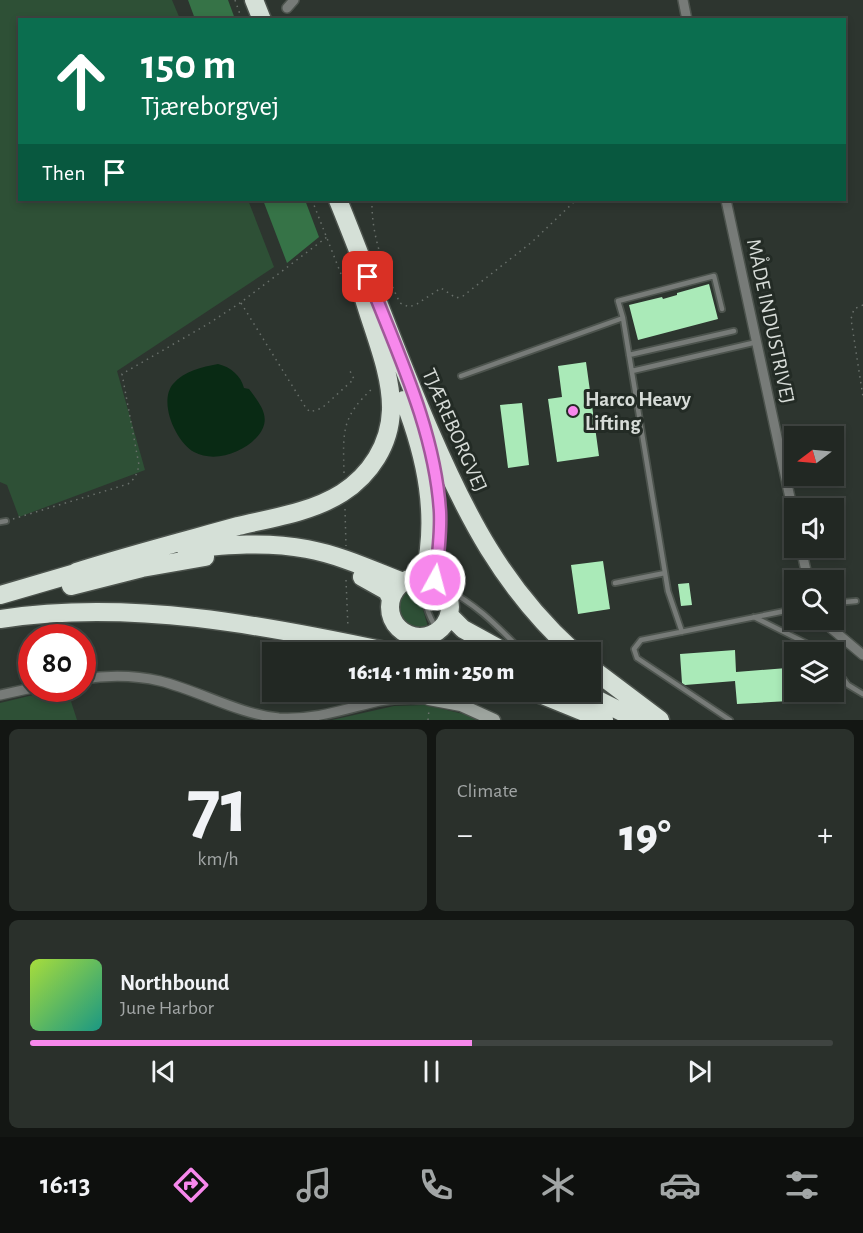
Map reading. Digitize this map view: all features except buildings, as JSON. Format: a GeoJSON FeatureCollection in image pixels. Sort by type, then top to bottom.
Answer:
{"type":"FeatureCollection","features":[{"type":"Feature","properties":{"kind":"highway"},"geometry":{"type":"LineString","coordinates":[[254,0],[261,18]]}},
{"type":"Feature","properties":{"kind":"highway"},"geometry":{"type":"LineString","coordinates":[[0,595],[142,551],[314,506],[341,494],[368,471],[385,441],[389,428],[388,378],[355,291],[326,201]]}},
{"type":"Feature","properties":{"kind":"highway","name":"TJÆREBORGVEJ"},"geometry":{"type":"LineString","coordinates":[[338,201],[414,394],[455,489],[481,537],[513,586],[564,642]]}},
{"type":"Feature","properties":{"kind":"highway"},"geometry":{"type":"LineString","coordinates":[[355,291],[422,452],[431,507],[428,559],[434,582],[450,601],[447,621],[438,631],[423,637],[400,629],[392,615],[394,592],[403,582],[410,579],[434,582]]}},
{"type":"Feature","properties":{"kind":"highway"},"geometry":{"type":"LineString","coordinates":[[414,394],[431,451],[438,486],[440,542],[434,582]]}},
{"type":"Feature","properties":{"kind":"highway"},"geometry":{"type":"LineString","coordinates":[[76,572],[178,550],[240,544],[306,549],[336,556],[403,582]]}},
{"type":"Feature","properties":{"kind":"highway"},"geometry":{"type":"LineString","coordinates":[[0,606],[142,568],[194,558],[243,554],[295,557],[341,569],[376,583],[387,591],[392,599]]}},
{"type":"Feature","properties":{"kind":"highway"},"geometry":{"type":"LineString","coordinates":[[0,619],[63,612],[144,614],[263,628],[337,642]]}},
{"type":"Feature","properties":{"kind":"highway"},"geometry":{"type":"LineString","coordinates":[[449,615],[463,629],[487,642]]}},
{"type":"Feature","properties":{"kind":"highway"},"geometry":{"type":"LineString","coordinates":[[438,631],[462,642]]}},
{"type":"Feature","properties":{"kind":"highway"},"geometry":{"type":"LineString","coordinates":[[601,676],[660,720]]}},
{"type":"Feature","properties":{"kind":"highway"},"geometry":{"type":"LineString","coordinates":[[560,702],[604,720]]}},
{"type":"Feature","properties":{"kind":"highway"},"geometry":{"type":"LineString","coordinates":[[581,702],[618,720]]}},
{"type":"Feature","properties":{"kind":"highway"},"geometry":{"type":"LineString","coordinates":[[601,702],[638,720]]}},
{"type":"Feature","properties":{"kind":"street"},"geometry":{"type":"LineString","coordinates":[[683,0],[687,18]]}},
{"type":"Feature","properties":{"kind":"street","name":"MÅDE INDUSTRIVEJ"},"geometry":{"type":"LineString","coordinates":[[726,201],[790,498]]}},
{"type":"Feature","properties":{"kind":"street"},"geometry":{"type":"LineString","coordinates":[[834,630],[863,656]]}},
{"type":"Feature","properties":{"kind":"street"},"geometry":{"type":"LineString","coordinates":[[96,677],[118,675],[160,681],[251,712],[277,718],[301,719],[323,716],[376,702]]}},
{"type":"Feature","properties":{"kind":"street"},"geometry":{"type":"LineString","coordinates":[[0,695],[18,691]]}},
{"type":"Feature","properties":{"kind":"street"},"geometry":{"type":"LineString","coordinates":[[445,702],[461,705],[494,720]]}},
{"type":"Feature","properties":{"kind":"lane"},"geometry":{"type":"LineString","coordinates":[[682,632],[668,591],[623,318],[618,301],[714,276],[722,309]]}},
{"type":"Feature","properties":{"kind":"lane"},"geometry":{"type":"LineString","coordinates":[[461,376],[623,318]]}},
{"type":"Feature","properties":{"kind":"lane"},"geometry":{"type":"LineString","coordinates":[[629,355],[734,331]]}},
{"type":"Feature","properties":{"kind":"lane"},"geometry":{"type":"LineString","coordinates":[[632,371],[757,342]]}},
{"type":"Feature","properties":{"kind":"lane"},"geometry":{"type":"LineString","coordinates":[[615,583],[665,573]]}},
{"type":"Feature","properties":{"kind":"lane"},"geometry":{"type":"LineString","coordinates":[[438,631],[428,615],[423,596],[434,582],[485,614],[513,642]]}},
{"type":"Feature","properties":{"kind":"lane"},"geometry":{"type":"LineString","coordinates":[[844,602],[856,601]]}},
{"type":"Feature","properties":{"kind":"lane"},"geometry":{"type":"LineString","coordinates":[[730,720],[637,658],[634,649],[641,640],[784,611]]}},
{"type":"Feature","properties":{"kind":"lane"},"geometry":{"type":"LineString","coordinates":[[754,617],[804,642]]}},
{"type":"Feature","properties":{"kind":"lane"},"geometry":{"type":"LineString","coordinates":[[844,680],[848,685],[863,694]]}},
{"type":"Feature","properties":{"kind":"path"},"geometry":{"type":"LineString","coordinates":[[235,0],[241,18]]}},
{"type":"Feature","properties":{"kind":"path"},"geometry":{"type":"LineString","coordinates":[[312,201],[327,237],[355,291]]}},
{"type":"Feature","properties":{"kind":"path"},"geometry":{"type":"LineString","coordinates":[[372,201],[376,237],[388,278],[400,303],[409,307],[441,288],[456,298],[463,296],[532,242],[575,201]]}},
{"type":"Feature","properties":{"kind":"path"},"geometry":{"type":"LineString","coordinates":[[3,522],[128,484],[133,480],[139,465],[122,374],[240,303],[327,237]]}},
{"type":"Feature","properties":{"kind":"path"},"geometry":{"type":"LineString","coordinates":[[240,303],[310,412],[322,408],[354,380],[349,369]]}},
{"type":"Feature","properties":{"kind":"path"},"geometry":{"type":"LineString","coordinates":[[863,305],[854,309],[851,319],[863,397]]}},
{"type":"Feature","properties":{"kind":"path"},"geometry":{"type":"LineString","coordinates":[[344,480],[345,425],[354,408],[376,385]]}},
{"type":"Feature","properties":{"kind":"path"},"geometry":{"type":"LineString","coordinates":[[345,501],[346,550]]}},
{"type":"Feature","properties":{"kind":"path"},"geometry":{"type":"LineString","coordinates":[[346,580],[348,635]]}},
{"type":"Feature","properties":{"kind":"shaded area"},"geometry":{"type":"Polygon","coordinates":[[[0,0],[172,0],[180,18],[18,18],[18,201],[248,201],[274,267],[117,371],[145,470],[19,517],[7,485],[0,482],[0,0]]]}},
{"type":"Feature","properties":{"kind":"shaded area"},"geometry":{"type":"Polygon","coordinates":[[[218,364],[235,373],[244,388],[249,389],[261,406],[265,418],[262,430],[244,448],[228,455],[210,457],[194,452],[181,440],[171,421],[167,401],[173,384],[182,376],[200,368],[218,364]]]}},
{"type":"Feature","properties":{"kind":"shaded area"},"geometry":{"type":"Polygon","coordinates":[[[412,586],[421,588],[422,606],[428,627],[409,625],[401,616],[399,603],[401,596],[412,586]]]}},
{"type":"Feature","properties":{"kind":"shaded area"},"geometry":{"type":"Polygon","coordinates":[[[18,699],[18,702],[71,702],[77,720],[0,720],[0,703],[18,699]]]}},
{"type":"Feature","properties":{"kind":"shaded area"},"geometry":{"type":"Polygon","coordinates":[[[426,705],[472,716],[479,720],[332,720],[394,706],[426,705]]]}},
{"type":"Feature","properties":{"kind":"green space"},"geometry":{"type":"Polygon","coordinates":[[[188,0],[228,0],[235,18],[195,18],[188,0]]]}},
{"type":"Feature","properties":{"kind":"green space"},"geometry":{"type":"Polygon","coordinates":[[[263,201],[305,201],[319,237],[287,263],[263,201]]]}},
{"type":"Feature","properties":{"kind":"place","name":"Harco Heavy Lifting"},"geometry":{"type":"Point","coordinates":[573,411]}},
{"type":"Feature","properties":{"kind":"route"},"geometry":{"type":"LineString","coordinates":[[368,277],[414,394],[431,451],[438,486],[440,514],[440,542],[435,580]]}}]}
